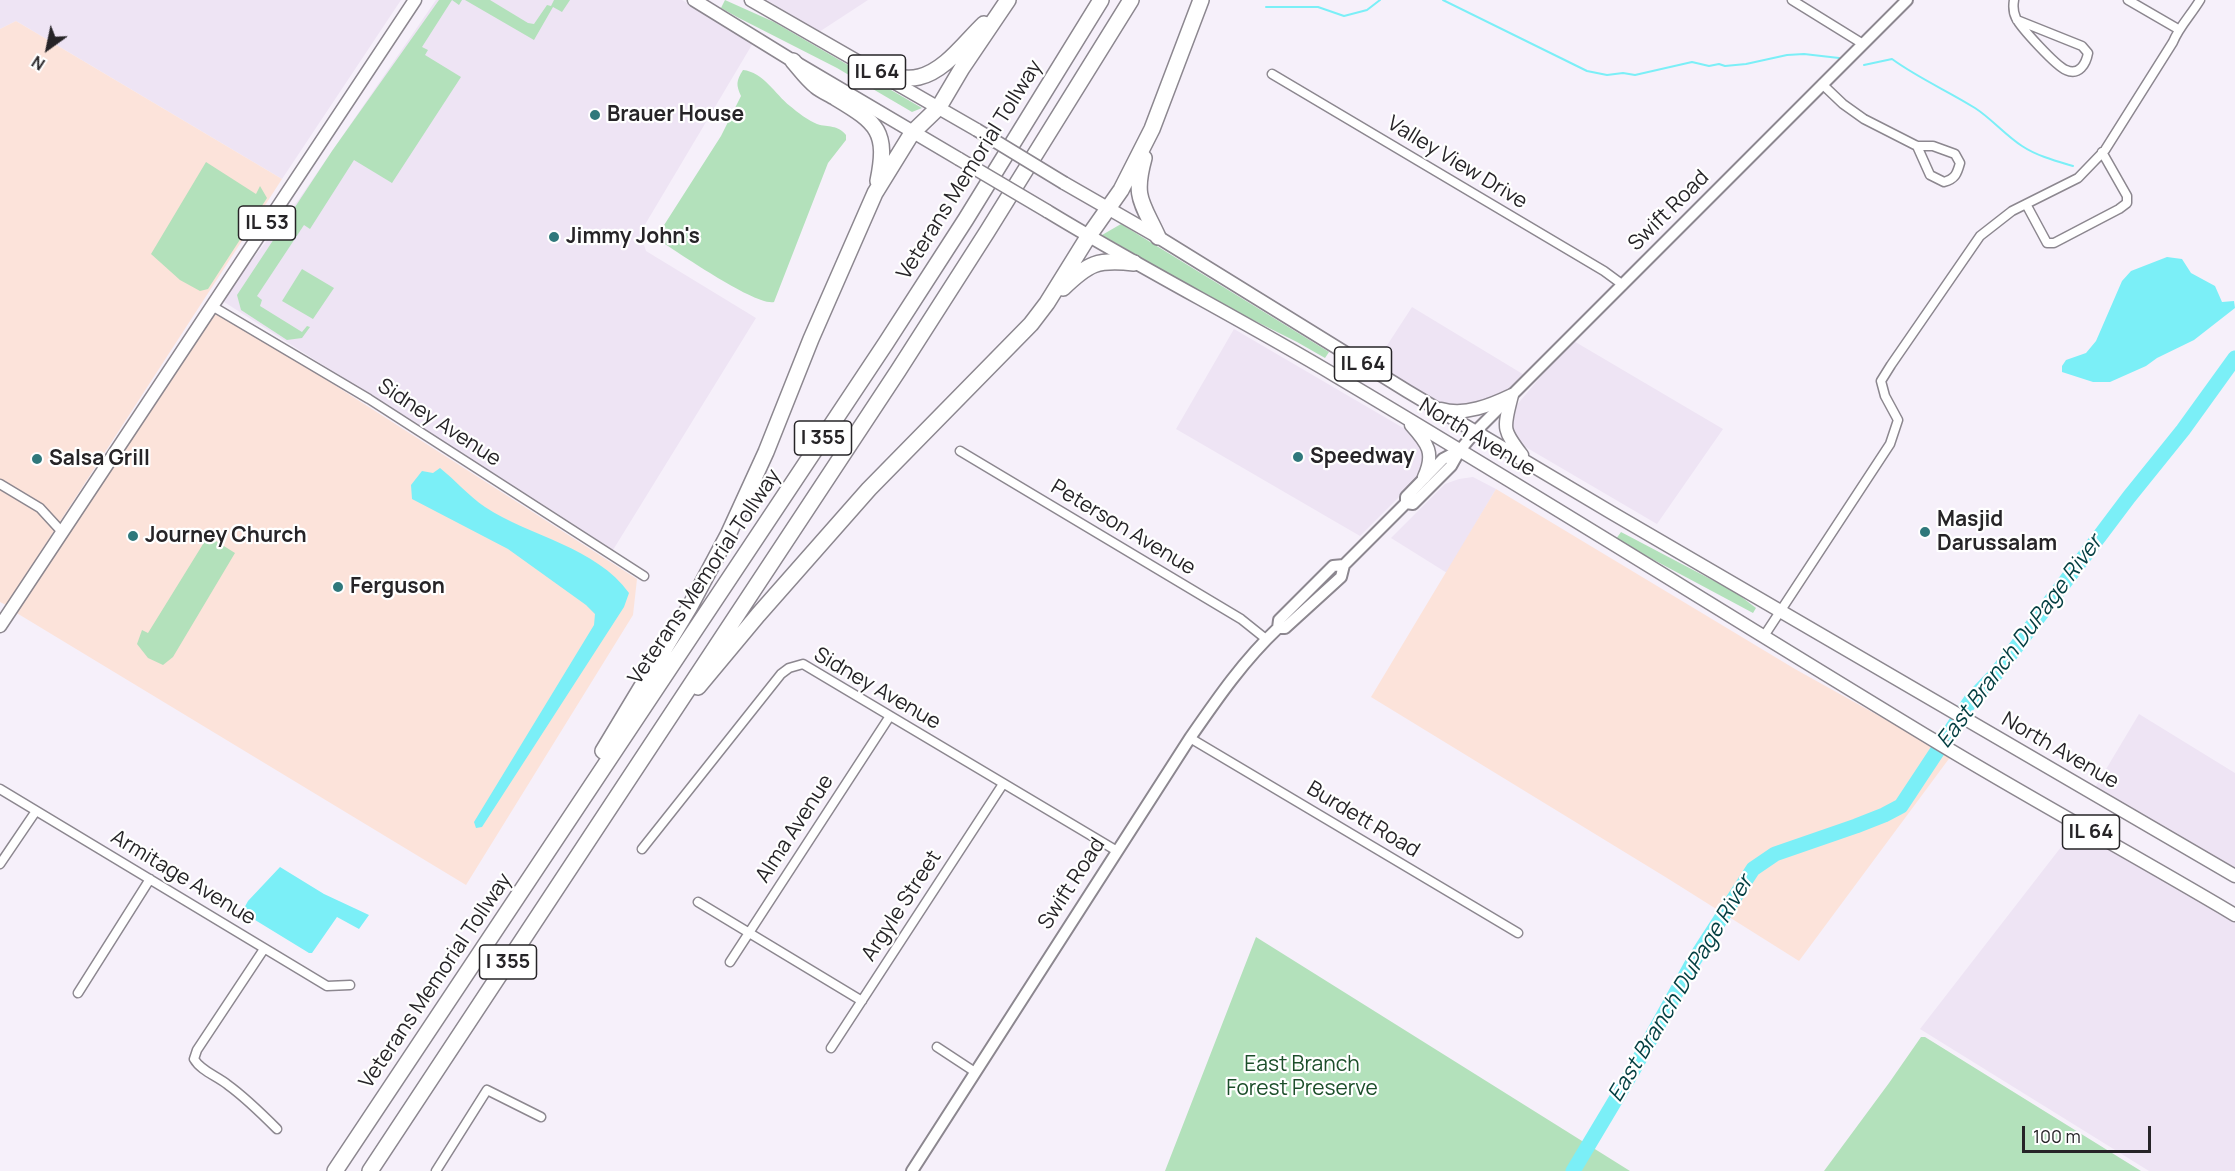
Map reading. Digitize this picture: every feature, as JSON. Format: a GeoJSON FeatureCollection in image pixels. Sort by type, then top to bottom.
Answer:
{"type":"FeatureCollection","features":[{"type":"Feature","properties":{"kind":"highway"},"geometry":{"type":"LineString","coordinates":[[886,76],[918,78],[940,68],[1007,0]]}},
{"type":"Feature","properties":{"kind":"highway"},"geometry":{"type":"LineString","coordinates":[[536,869],[600,756],[689,608],[728,535],[766,452],[811,339],[876,193],[912,133],[939,107],[1007,0]]}},
{"type":"Feature","properties":{"kind":"highway","name":"Veterans Memorial Tollway"},"geometry":{"type":"LineString","coordinates":[[335,1171],[892,333],[977,201],[1101,0]]}},
{"type":"Feature","properties":{"kind":"highway","name":"I 355"},"geometry":{"type":"LineString","coordinates":[[370,1171],[898,371],[1131,0]]}},
{"type":"Feature","properties":{"kind":"highway"},"geometry":{"type":"LineString","coordinates":[[645,752],[758,615],[868,489],[1031,324],[1047,303],[1088,237],[1121,190],[1152,129],[1201,0]]}},
{"type":"Feature","properties":{"kind":"highway"},"geometry":{"type":"LineString","coordinates":[[793,62],[816,86],[865,115],[871,123],[880,138],[882,157],[876,193]]}},
{"type":"Feature","properties":{"kind":"highway"},"geometry":{"type":"LineString","coordinates":[[1152,129],[1138,188],[1140,199],[1158,237]]}},
{"type":"Feature","properties":{"kind":"highway"},"geometry":{"type":"LineString","coordinates":[[1047,303],[1076,276],[1098,262],[1134,263]]}},
{"type":"Feature","properties":{"kind":"main road","name":"IL 53"},"geometry":{"type":"LineString","coordinates":[[0,626],[415,0]]}},
{"type":"Feature","properties":{"kind":"main road","name":"North Avenue"},"geometry":{"type":"LineString","coordinates":[[694,0],[793,62],[1088,237],[1252,327],[1460,450],[1942,746],[2235,915]]}},
{"type":"Feature","properties":{"kind":"main road","name":"North Avenue"},"geometry":{"type":"LineString","coordinates":[[751,0],[886,76],[1158,237],[1435,408],[2235,876]]}},
{"type":"Feature","properties":{"kind":"main road"},"geometry":{"type":"LineString","coordinates":[[1435,408],[1464,411],[1496,403],[1512,395]]}},
{"type":"Feature","properties":{"kind":"main road"},"geometry":{"type":"LineString","coordinates":[[1512,395],[1505,429],[1507,436],[1526,461]]}},
{"type":"Feature","properties":{"kind":"main road"},"geometry":{"type":"LineString","coordinates":[[1386,406],[1411,425],[1428,447],[1431,459],[1424,477]]}},
{"type":"Feature","properties":{"kind":"street"},"geometry":{"type":"LineString","coordinates":[[1792,0],[1863,44]]}},
{"type":"Feature","properties":{"kind":"street","name":"Swift Road"},"geometry":{"type":"LineString","coordinates":[[1406,503],[1413,504],[1451,466],[1460,450],[1476,431],[1907,0]]}},
{"type":"Feature","properties":{"kind":"street"},"geometry":{"type":"LineString","coordinates":[[2014,0],[2013,11],[2017,20],[2039,46],[2065,70],[2073,72],[2079,70],[2086,62],[2088,53],[2082,46],[2017,20]]}},
{"type":"Feature","properties":{"kind":"street"},"geometry":{"type":"LineString","coordinates":[[2128,0],[2178,29]]}},
{"type":"Feature","properties":{"kind":"street"},"geometry":{"type":"LineString","coordinates":[[1764,636],[1890,444],[1898,420],[1885,396],[1881,381],[1980,236],[2012,212],[2078,178],[2102,152],[2173,42],[2178,29],[2200,0]]}},
{"type":"Feature","properties":{"kind":"street","name":"Valley View Drive"},"geometry":{"type":"LineString","coordinates":[[1272,74],[1594,265],[1623,285]]}},
{"type":"Feature","properties":{"kind":"street"},"geometry":{"type":"LineString","coordinates":[[1822,84],[1843,104],[1864,119],[1917,146],[1933,146],[1955,154],[1960,163],[1957,174],[1952,180],[1944,182],[1930,176],[1917,146]]}},
{"type":"Feature","properties":{"kind":"street"},"geometry":{"type":"LineString","coordinates":[[2026,204],[2047,243],[2054,243],[2120,209],[2127,202],[2127,196],[2102,152]]}},
{"type":"Feature","properties":{"kind":"street","name":"Sidney Avenue"},"geometry":{"type":"LineString","coordinates":[[212,306],[369,399],[644,576]]}},
{"type":"Feature","properties":{"kind":"street","name":"Swift Road"},"geometry":{"type":"LineString","coordinates":[[912,1171],[1190,738],[1234,675],[1278,628],[1279,620],[1333,566],[1344,565],[1406,503],[1406,497],[1424,477],[1443,459],[1460,450]]}},
{"type":"Feature","properties":{"kind":"street","name":"Peterson Avenue"},"geometry":{"type":"LineString","coordinates":[[960,451],[1241,619],[1266,639]]}},
{"type":"Feature","properties":{"kind":"street"},"geometry":{"type":"LineString","coordinates":[[0,484],[40,508],[62,532]]}},
{"type":"Feature","properties":{"kind":"street","name":"Sidney Avenue"},"geometry":{"type":"LineString","coordinates":[[642,849],[781,674],[789,668],[803,664],[1117,851]]}},
{"type":"Feature","properties":{"kind":"street","name":"Alma Avenue"},"geometry":{"type":"LineString","coordinates":[[730,962],[890,716]]}},
{"type":"Feature","properties":{"kind":"street","name":"Burdett Road"},"geometry":{"type":"LineString","coordinates":[[1190,738],[1518,933]]}},
{"type":"Feature","properties":{"kind":"street","name":"Argyle Street"},"geometry":{"type":"LineString","coordinates":[[831,1048],[1003,784]]}},
{"type":"Feature","properties":{"kind":"street","name":"Armitage Avenue"},"geometry":{"type":"LineString","coordinates":[[0,789],[327,986],[350,985]]}},
{"type":"Feature","properties":{"kind":"street"},"geometry":{"type":"LineString","coordinates":[[0,864],[36,811]]}},
{"type":"Feature","properties":{"kind":"street"},"geometry":{"type":"LineString","coordinates":[[78,993],[150,879]]}},
{"type":"Feature","properties":{"kind":"street"},"geometry":{"type":"LineString","coordinates":[[698,902],[862,1001]]}},
{"type":"Feature","properties":{"kind":"street"},"geometry":{"type":"LineString","coordinates":[[264,949],[197,1050],[194,1059],[202,1068],[243,1096],[278,1129]]}},
{"type":"Feature","properties":{"kind":"street"},"geometry":{"type":"LineString","coordinates":[[937,1047],[975,1072]]}},
{"type":"Feature","properties":{"kind":"street"},"geometry":{"type":"LineString","coordinates":[[436,1171],[487,1090],[541,1117]]}},
{"type":"Feature","properties":{"kind":"shaded area"},"geometry":{"type":"Polygon","coordinates":[[[0,0],[401,0],[282,179],[16,21],[0,29],[0,0]]]}},
{"type":"Feature","properties":{"kind":"shaded area"},"geometry":{"type":"Polygon","coordinates":[[[436,0],[682,0],[753,43],[640,233],[646,251],[756,318],[613,550],[221,300],[299,199],[436,0]]]}},
{"type":"Feature","properties":{"kind":"shaded area"},"geometry":{"type":"Polygon","coordinates":[[[767,0],[868,0],[819,32],[767,0]]]}},
{"type":"Feature","properties":{"kind":"shaded area"},"geometry":{"type":"Polygon","coordinates":[[[16,21],[282,179],[6,605],[0,602],[0,29],[16,21]]]}},
{"type":"Feature","properties":{"kind":"shaded area"},"geometry":{"type":"Polygon","coordinates":[[[1412,307],[1526,376],[1506,395],[1464,408],[1438,402],[1413,391],[1373,367],[1412,307]]]}},
{"type":"Feature","properties":{"kind":"shaded area"},"geometry":{"type":"Polygon","coordinates":[[[216,309],[637,579],[633,615],[466,885],[15,612],[216,309]]]}},
{"type":"Feature","properties":{"kind":"shaded area"},"geometry":{"type":"Polygon","coordinates":[[[1234,329],[1405,429],[1425,450],[1422,471],[1417,479],[1360,536],[1176,429],[1234,329]]]}},
{"type":"Feature","properties":{"kind":"shaded area"},"geometry":{"type":"Polygon","coordinates":[[[1572,340],[1723,429],[1657,524],[1517,442],[1511,435],[1511,416],[1515,407],[1572,340]]]}},
{"type":"Feature","properties":{"kind":"shaded area"},"geometry":{"type":"Polygon","coordinates":[[[1473,477],[1496,489],[1447,573],[1391,538],[1445,484],[1473,477]]]}},
{"type":"Feature","properties":{"kind":"shaded area"},"geometry":{"type":"Polygon","coordinates":[[[1496,489],[1795,669],[1951,756],[1799,961],[1371,697],[1496,489]]]}},
{"type":"Feature","properties":{"kind":"shaded area"},"geometry":{"type":"Polygon","coordinates":[[[2139,714],[2235,773],[2235,874],[2093,791],[2139,714]]]}},
{"type":"Feature","properties":{"kind":"shaded area"},"geometry":{"type":"Polygon","coordinates":[[[2075,829],[2235,920],[2235,1171],[2149,1171],[1920,1029],[2075,829]]]}},
{"type":"Feature","properties":{"kind":"green space"},"geometry":{"type":"Polygon","coordinates":[[[439,0],[452,0],[422,47],[428,50],[425,55],[461,77],[392,183],[354,160],[310,229],[304,225],[257,296],[262,300],[260,306],[302,332],[307,326],[310,327],[302,338],[287,340],[241,310],[237,295],[332,151],[439,0]]]}},
{"type":"Feature","properties":{"kind":"green space"},"geometry":{"type":"Polygon","coordinates":[[[452,0],[462,0],[459,5],[452,0]]]}},
{"type":"Feature","properties":{"kind":"green space"},"geometry":{"type":"Polygon","coordinates":[[[465,0],[490,0],[528,23],[534,24],[547,5],[551,6],[554,0],[570,0],[562,12],[553,7],[534,40],[465,0]]]}},
{"type":"Feature","properties":{"kind":"green space"},"geometry":{"type":"Polygon","coordinates":[[[725,0],[774,22],[922,108],[912,112],[837,68],[737,17],[721,8],[725,0]]]}},
{"type":"Feature","properties":{"kind":"green space"},"geometry":{"type":"Polygon","coordinates":[[[743,70],[763,79],[784,101],[807,119],[817,124],[836,128],[846,135],[846,140],[828,163],[774,302],[764,301],[734,287],[657,239],[721,136],[741,96],[738,83],[743,70]]]}},
{"type":"Feature","properties":{"kind":"green space"},"geometry":{"type":"Polygon","coordinates":[[[206,162],[256,194],[260,186],[267,198],[208,289],[200,291],[180,280],[151,254],[206,162]]]}},
{"type":"Feature","properties":{"kind":"green space"},"geometry":{"type":"Polygon","coordinates":[[[1121,224],[1329,352],[1325,358],[1221,304],[1102,235],[1121,224]]]}},
{"type":"Feature","properties":{"kind":"green space"},"geometry":{"type":"Polygon","coordinates":[[[302,269],[334,288],[313,319],[282,301],[302,269]]]}},
{"type":"Feature","properties":{"kind":"green space"},"geometry":{"type":"Polygon","coordinates":[[[1621,532],[1735,592],[1756,608],[1753,613],[1624,544],[1616,539],[1621,532]]]}},
{"type":"Feature","properties":{"kind":"green space"},"geometry":{"type":"Polygon","coordinates":[[[208,536],[235,553],[173,657],[163,665],[148,658],[137,644],[142,630],[148,633],[208,536]]]}},
{"type":"Feature","properties":{"kind":"green space","name":"East Branch Forest Preserve"},"geometry":{"type":"Polygon","coordinates":[[[1256,937],[1630,1171],[1165,1171],[1256,937]]]}},
{"type":"Feature","properties":{"kind":"green space"},"geometry":{"type":"Polygon","coordinates":[[[1921,1037],[1925,1037],[2141,1171],[1824,1171],[1921,1037]]]}},
{"type":"Feature","properties":{"kind":"water"},"geometry":{"type":"Polygon","coordinates":[[[2167,257],[2182,259],[2191,273],[2215,286],[2222,302],[2234,301],[2235,308],[2194,340],[2110,382],[2093,382],[2062,372],[2062,366],[2066,360],[2086,353],[2096,341],[2122,281],[2131,271],[2167,257]]]}},
{"type":"Feature","properties":{"kind":"water"},"geometry":{"type":"Polygon","coordinates":[[[440,468],[485,507],[522,527],[581,553],[615,577],[629,593],[624,607],[482,827],[476,828],[474,822],[594,625],[595,614],[586,605],[508,549],[412,499],[411,485],[422,471],[433,473],[440,468]]]}},
{"type":"Feature","properties":{"kind":"water"},"geometry":{"type":"Polygon","coordinates":[[[280,867],[324,894],[369,915],[359,929],[337,917],[312,953],[309,953],[242,912],[248,901],[280,867]]]}},
{"type":"Feature","properties":{"kind":"waterway"},"geometry":{"type":"LineString","coordinates":[[1266,7],[1318,7],[1344,16],[1367,10],[1380,0]]}},
{"type":"Feature","properties":{"kind":"waterway"},"geometry":{"type":"LineString","coordinates":[[1443,0],[1587,71],[1607,75],[1623,73],[1635,75],[1692,62],[1709,66],[1746,64],[1787,55],[1804,54],[1839,58]]}},
{"type":"Feature","properties":{"kind":"waterway"},"geometry":{"type":"LineString","coordinates":[[1864,65],[1892,59],[1975,108],[2028,150],[2073,166]]}},
{"type":"Feature","properties":{"kind":"waterway","name":"East Branch DuPage River"},"geometry":{"type":"LineString","coordinates":[[1573,1171],[1631,1074],[1693,962],[1753,869],[1775,854],[1856,826],[1901,806],[1971,700],[1995,675],[2129,497],[2183,430],[2235,358]]}},
{"type":"Feature","properties":{"kind":"place","name":"Brauer House"},"geometry":{"type":"Point","coordinates":[595,115]}},
{"type":"Feature","properties":{"kind":"place","name":"Jimmy John's"},"geometry":{"type":"Point","coordinates":[554,237]}},
{"type":"Feature","properties":{"kind":"place","name":"Speedway"},"geometry":{"type":"Point","coordinates":[1298,457]}},
{"type":"Feature","properties":{"kind":"place","name":"Salsa Grill"},"geometry":{"type":"Point","coordinates":[37,459]}},
{"type":"Feature","properties":{"kind":"place","name":"Masjid Darussalam"},"geometry":{"type":"Point","coordinates":[1925,532]}},
{"type":"Feature","properties":{"kind":"place","name":"Journey Church"},"geometry":{"type":"Point","coordinates":[133,536]}},
{"type":"Feature","properties":{"kind":"place","name":"Ferguson"},"geometry":{"type":"Point","coordinates":[338,587]}}]}
